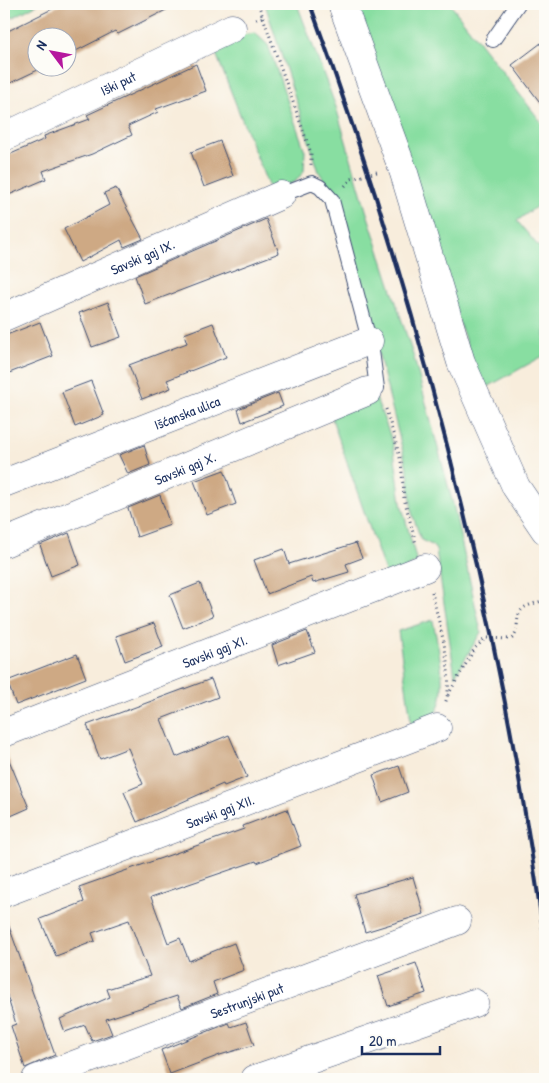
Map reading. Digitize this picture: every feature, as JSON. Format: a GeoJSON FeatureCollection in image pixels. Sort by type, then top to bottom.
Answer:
{"type":"FeatureCollection","features":[{"type":"Feature","properties":{"kind":"street"},"geometry":{"type":"LineString","coordinates":[[342,4],[402,166],[461,362],[516,486],[545,530]]}},
{"type":"Feature","properties":{"kind":"street","name":"Iški put"},"geometry":{"type":"LineString","coordinates":[[4,137],[232,28]]}},
{"type":"Feature","properties":{"kind":"street","name":"Savski gaj IX."},"geometry":{"type":"LineString","coordinates":[[4,317],[281,195]]}},
{"type":"Feature","properties":{"kind":"street","name":"Išćanska ulica"},"geometry":{"type":"LineString","coordinates":[[4,483],[369,341]]}},
{"type":"Feature","properties":{"kind":"street","name":"Savski gaj X."},"geometry":{"type":"LineString","coordinates":[[4,543],[372,390]]}},
{"type":"Feature","properties":{"kind":"street","name":"Savski gaj XI."},"geometry":{"type":"LineString","coordinates":[[4,733],[425,568]]}},
{"type":"Feature","properties":{"kind":"street","name":"Savski gaj XII."},"geometry":{"type":"LineString","coordinates":[[4,892],[436,728]]}},
{"type":"Feature","properties":{"kind":"street","name":"Sestrunjski put"},"geometry":{"type":"LineString","coordinates":[[36,1079],[457,921]]}},
{"type":"Feature","properties":{"kind":"street"},"geometry":{"type":"LineString","coordinates":[[255,1079],[474,1003]]}},
{"type":"Feature","properties":{"kind":"lane"},"geometry":{"type":"LineString","coordinates":[[493,40],[518,4]]}},
{"type":"Feature","properties":{"kind":"lane"},"geometry":{"type":"LineString","coordinates":[[281,195],[312,183],[320,187],[332,200],[369,341],[372,390]]}},
{"type":"Feature","properties":{"kind":"path"},"geometry":{"type":"LineString","coordinates":[[263,17],[311,153],[312,183]]}},
{"type":"Feature","properties":{"kind":"path"},"geometry":{"type":"LineString","coordinates":[[332,200],[342,194],[346,182],[351,179],[402,166]]}},
{"type":"Feature","properties":{"kind":"path"},"geometry":{"type":"LineString","coordinates":[[372,390],[383,399],[394,431],[401,461],[404,498],[418,550],[430,582],[448,670],[448,696]]}},
{"type":"Feature","properties":{"kind":"path"},"geometry":{"type":"LineString","coordinates":[[436,728],[448,696],[475,648],[486,638],[510,640],[516,633],[516,619],[520,612],[526,607],[545,600]]}},
{"type":"Feature","properties":{"kind":"green space"},"geometry":{"type":"Polygon","coordinates":[[[4,4],[38,4],[4,22],[4,4]]]}},
{"type":"Feature","properties":{"kind":"green space"},"geometry":{"type":"Polygon","coordinates":[[[265,4],[297,4],[336,107],[366,210],[414,358],[454,508],[481,632],[455,676],[436,550],[432,545],[421,540],[412,513],[408,472],[348,231],[330,189],[319,172],[265,4]]]}},
{"type":"Feature","properties":{"kind":"green space"},"geometry":{"type":"Polygon","coordinates":[[[353,4],[450,4],[545,127],[545,200],[517,221],[545,254],[545,355],[482,390],[353,4]]]}},
{"type":"Feature","properties":{"kind":"green space"},"geometry":{"type":"Polygon","coordinates":[[[255,33],[268,45],[305,151],[304,171],[296,181],[271,193],[213,46],[241,35],[255,33]]]}},
{"type":"Feature","properties":{"kind":"green space"},"geometry":{"type":"Polygon","coordinates":[[[376,398],[393,443],[401,503],[417,562],[387,578],[331,416],[376,398]]]}},
{"type":"Feature","properties":{"kind":"green space"},"geometry":{"type":"Polygon","coordinates":[[[433,620],[442,672],[441,699],[437,711],[430,719],[412,728],[398,631],[433,620]]]}},
{"type":"Feature","properties":{"kind":"building"},"geometry":{"type":"Polygon","coordinates":[[[62,4],[178,4],[118,34],[115,31],[78,50],[78,28],[28,28],[28,75],[4,86],[4,33],[62,4]]]}},
{"type":"Feature","properties":{"kind":"building"},"geometry":{"type":"Polygon","coordinates":[[[545,40],[545,109],[512,65],[545,40]]]}},
{"type":"Feature","properties":{"kind":"building"},"geometry":{"type":"Polygon","coordinates":[[[196,64],[206,91],[156,109],[158,112],[128,126],[132,135],[92,154],[43,171],[46,179],[4,197],[4,157],[45,139],[44,136],[90,119],[87,115],[196,64]]]}},
{"type":"Feature","properties":{"kind":"building"},"geometry":{"type":"Polygon","coordinates":[[[220,141],[233,176],[204,187],[191,152],[220,141]]]}},
{"type":"Feature","properties":{"kind":"building"},"geometry":{"type":"Polygon","coordinates":[[[116,188],[143,239],[124,247],[121,240],[80,262],[64,229],[109,205],[104,193],[116,188]]]}},
{"type":"Feature","properties":{"kind":"building"},"geometry":{"type":"Polygon","coordinates":[[[266,219],[279,253],[145,304],[135,276],[266,219]]]}},
{"type":"Feature","properties":{"kind":"building"},"geometry":{"type":"Polygon","coordinates":[[[108,302],[121,337],[92,347],[79,313],[108,302]]]}},
{"type":"Feature","properties":{"kind":"building"},"geometry":{"type":"Polygon","coordinates":[[[40,322],[53,356],[4,375],[4,336],[40,322]]]}},
{"type":"Feature","properties":{"kind":"building"},"geometry":{"type":"Polygon","coordinates":[[[213,323],[226,357],[167,380],[171,388],[142,399],[129,365],[187,343],[184,334],[213,323]]]}},
{"type":"Feature","properties":{"kind":"building"},"geometry":{"type":"Polygon","coordinates":[[[91,381],[104,415],[75,427],[62,392],[91,381]]]}},
{"type":"Feature","properties":{"kind":"building"},"geometry":{"type":"Polygon","coordinates":[[[278,393],[283,406],[242,422],[238,409],[278,393]]]}},
{"type":"Feature","properties":{"kind":"building"},"geometry":{"type":"Polygon","coordinates":[[[144,445],[150,465],[128,474],[119,455],[144,445]]]}},
{"type":"Feature","properties":{"kind":"building"},"geometry":{"type":"Polygon","coordinates":[[[224,470],[236,504],[207,515],[194,481],[224,470]]]}},
{"type":"Feature","properties":{"kind":"building"},"geometry":{"type":"Polygon","coordinates":[[[160,495],[170,525],[137,537],[128,508],[160,495]]]}},
{"type":"Feature","properties":{"kind":"building"},"geometry":{"type":"Polygon","coordinates":[[[69,533],[80,565],[51,576],[40,545],[69,533]]]}},
{"type":"Feature","properties":{"kind":"building"},"geometry":{"type":"Polygon","coordinates":[[[356,543],[362,558],[346,564],[349,572],[313,583],[311,577],[267,594],[254,560],[284,549],[289,564],[356,543]]]}},
{"type":"Feature","properties":{"kind":"building"},"geometry":{"type":"Polygon","coordinates":[[[200,583],[213,616],[183,628],[170,595],[200,583]]]}},
{"type":"Feature","properties":{"kind":"building"},"geometry":{"type":"Polygon","coordinates":[[[154,623],[163,647],[125,661],[116,636],[154,623]]]}},
{"type":"Feature","properties":{"kind":"building"},"geometry":{"type":"Polygon","coordinates":[[[307,631],[315,652],[278,665],[272,645],[307,631]]]}},
{"type":"Feature","properties":{"kind":"building"},"geometry":{"type":"Polygon","coordinates":[[[77,654],[86,678],[16,705],[7,681],[77,654]]]}},
{"type":"Feature","properties":{"kind":"building"},"geometry":{"type":"Polygon","coordinates":[[[211,679],[218,697],[161,719],[176,757],[229,735],[247,777],[224,786],[223,784],[137,822],[124,792],[143,784],[128,748],[100,759],[87,725],[211,679]]]}},
{"type":"Feature","properties":{"kind":"building"},"geometry":{"type":"Polygon","coordinates":[[[4,748],[29,808],[4,819],[4,748]]]}},
{"type":"Feature","properties":{"kind":"building"},"geometry":{"type":"Polygon","coordinates":[[[399,766],[408,792],[382,802],[373,775],[399,766]]]}},
{"type":"Feature","properties":{"kind":"building"},"geometry":{"type":"Polygon","coordinates":[[[287,809],[301,846],[257,863],[256,861],[151,897],[168,943],[180,938],[189,961],[234,943],[244,970],[213,982],[217,994],[182,1008],[177,996],[106,1019],[112,1034],[92,1041],[85,1025],[65,1032],[60,1019],[110,997],[107,989],[150,976],[129,920],[92,933],[95,941],[56,956],[40,919],[84,902],[79,887],[244,829],[243,826],[287,809]]]}},
{"type":"Feature","properties":{"kind":"building"},"geometry":{"type":"Polygon","coordinates":[[[413,877],[424,914],[365,932],[354,894],[413,877]]]}},
{"type":"Feature","properties":{"kind":"building"},"geometry":{"type":"Polygon","coordinates":[[[4,921],[7,921],[55,1055],[25,1068],[11,1026],[16,1024],[4,986],[4,921]]]}},
{"type":"Feature","properties":{"kind":"building"},"geometry":{"type":"Polygon","coordinates":[[[416,963],[426,993],[388,1006],[378,976],[416,963]]]}},
{"type":"Feature","properties":{"kind":"building"},"geometry":{"type":"Polygon","coordinates":[[[246,1022],[254,1045],[220,1055],[170,1074],[161,1050],[229,1023],[231,1027],[246,1022]]]}},
{"type":"Feature","properties":{"kind":"railway"},"geometry":{"type":"LineString","coordinates":[[310,4],[387,234],[422,350],[453,468],[481,586],[505,704],[527,824],[545,944]]}}]}
